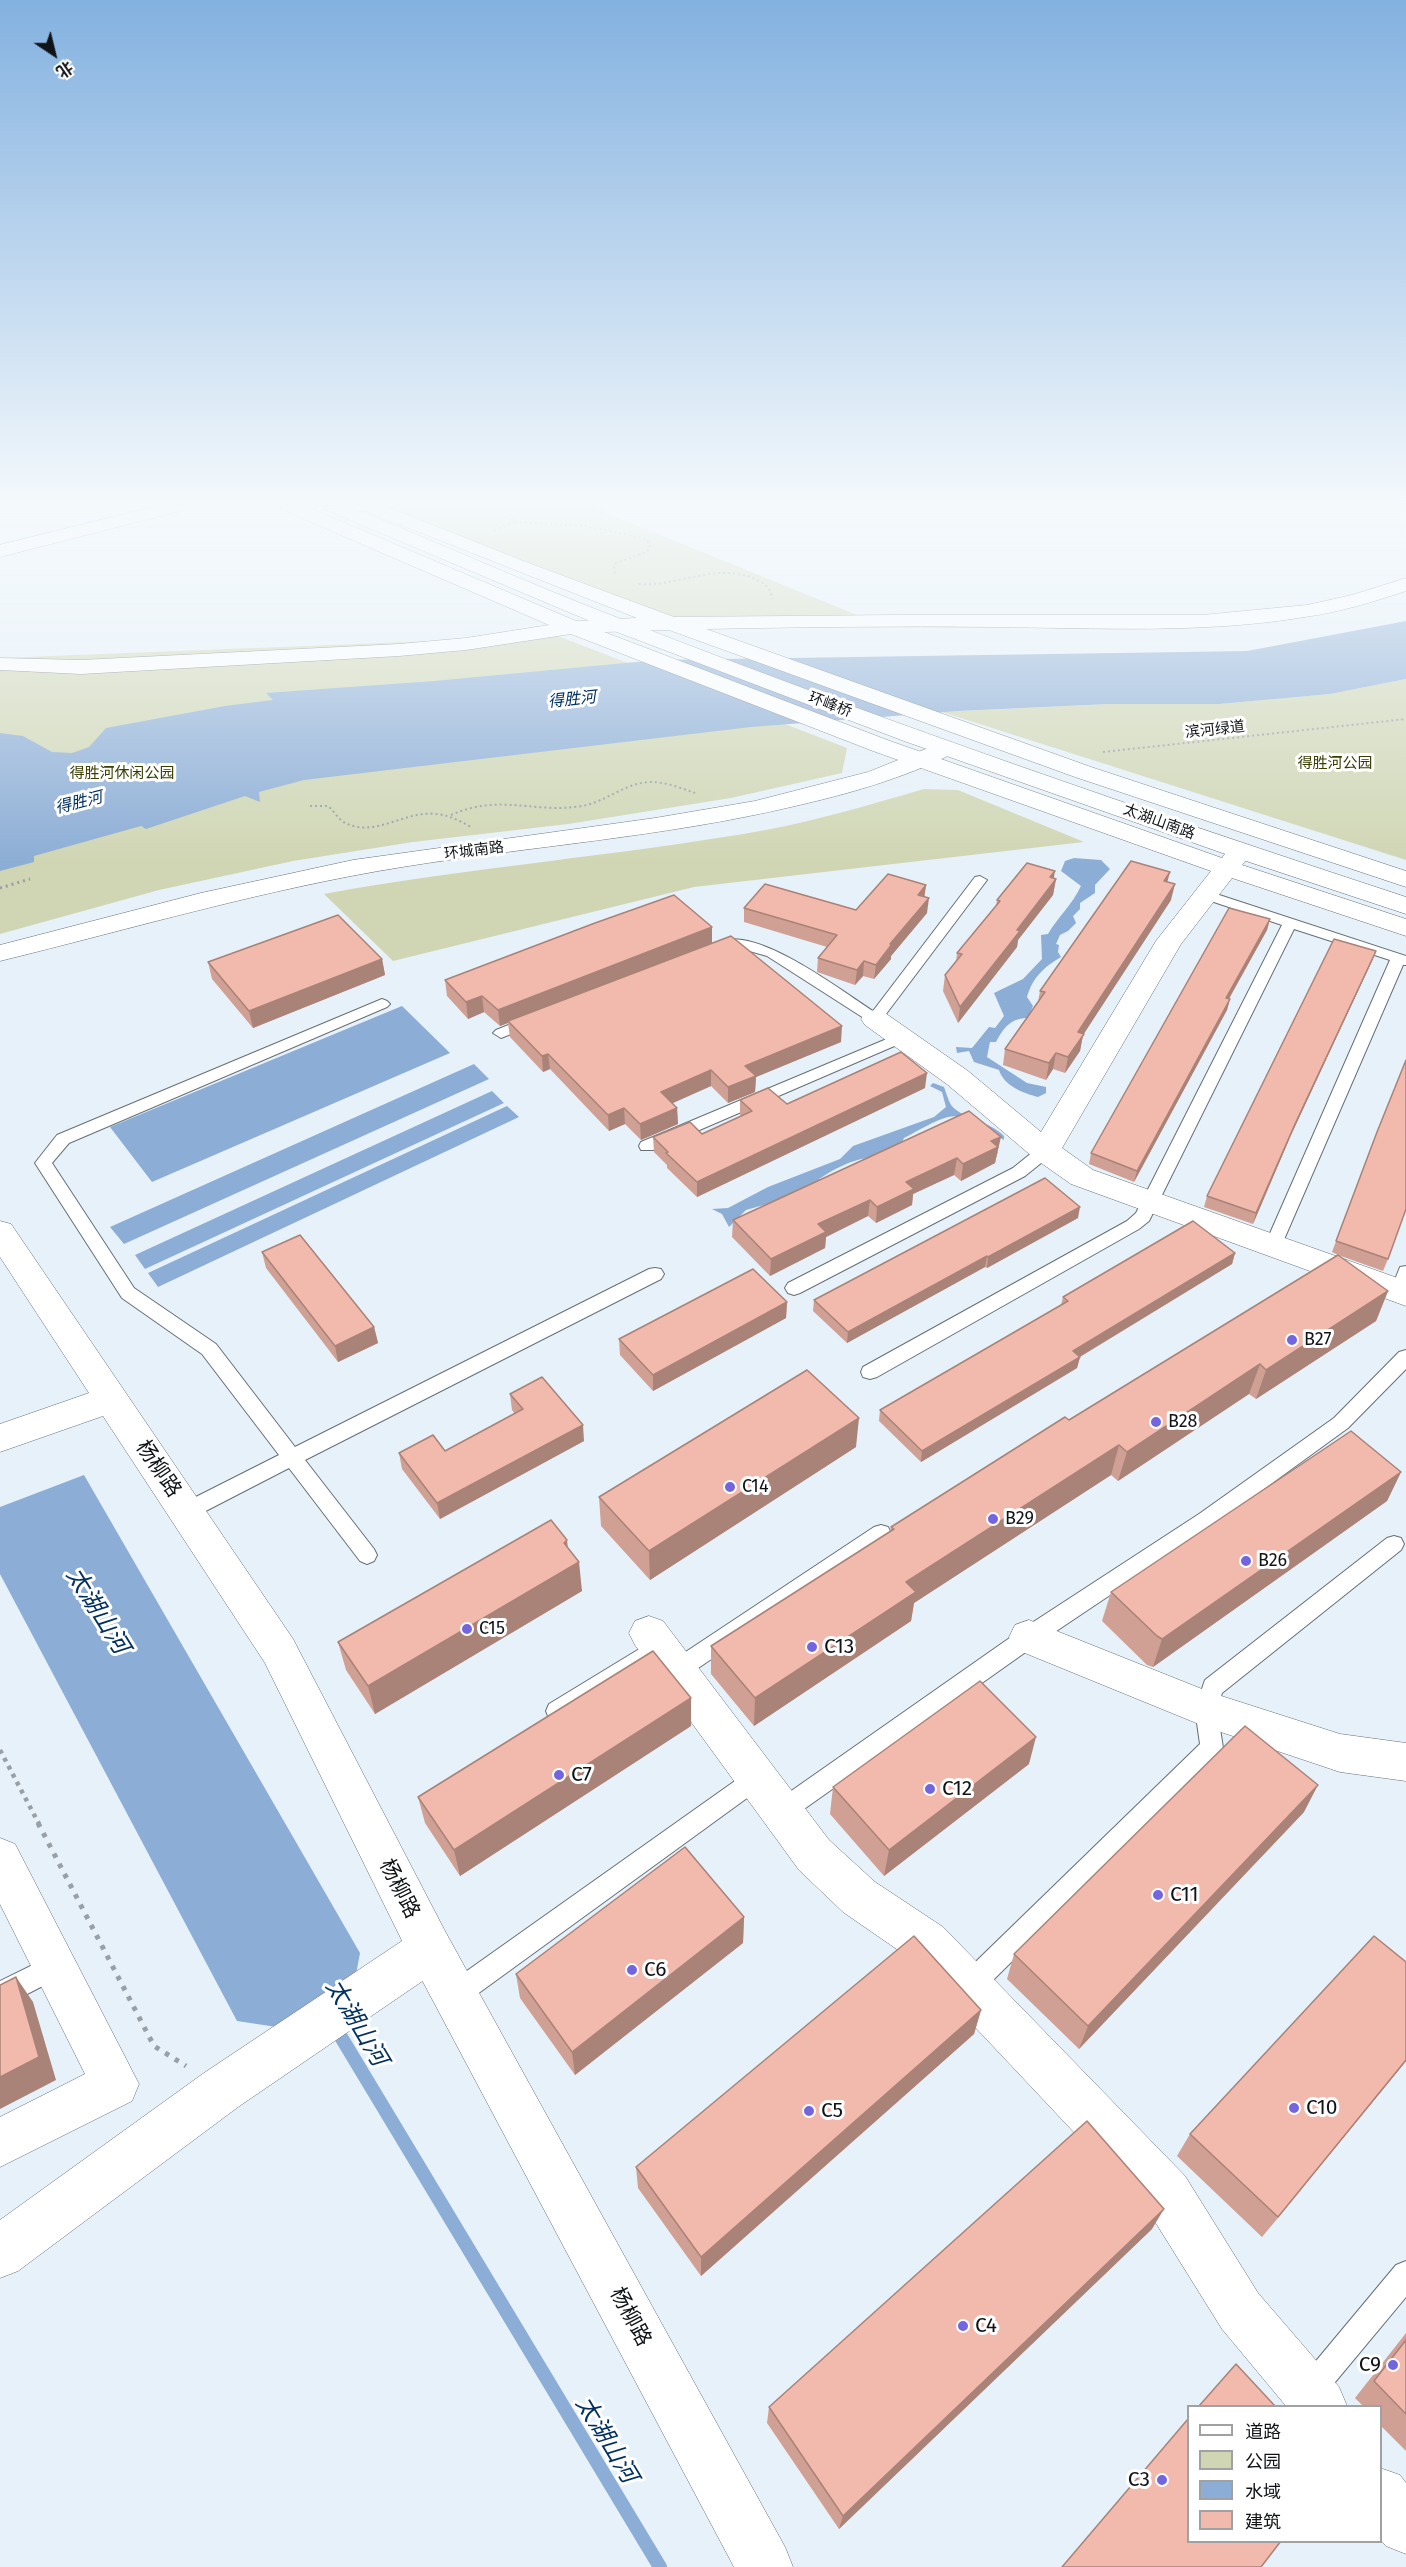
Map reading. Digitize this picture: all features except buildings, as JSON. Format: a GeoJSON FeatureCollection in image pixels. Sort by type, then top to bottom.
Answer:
{"type":"FeatureCollection","features":[{"type":"Feature","properties":{"kind":"street"},"geometry":{"type":"LineString","coordinates":[[571,626],[595,638],[845,733],[922,760],[1233,859],[1406,928]]}},
{"type":"Feature","properties":{"kind":"street"},"geometry":{"type":"LineString","coordinates":[[0,664],[81,667],[399,650],[476,643],[574,627],[599,626]]}},
{"type":"Feature","properties":{"kind":"street","name":"环峰桥"},"geometry":{"type":"LineString","coordinates":[[618,626],[912,736]]}},
{"type":"Feature","properties":{"kind":"street"},"geometry":{"type":"LineString","coordinates":[[675,626],[948,737],[1057,763],[1278,839],[1406,879]]}},
{"type":"Feature","properties":{"kind":"street","name":"太湖山南路"},"geometry":{"type":"LineString","coordinates":[[912,736],[948,737],[1233,859],[1406,906]]}},
{"type":"Feature","properties":{"kind":"street","name":"环城南路"},"geometry":{"type":"LineString","coordinates":[[0,952],[206,897],[309,875],[406,859],[669,825],[756,809],[891,774],[922,760],[948,737]]}},
{"type":"Feature","properties":{"kind":"street"},"geometry":{"type":"LineString","coordinates":[[1045,1151],[1169,941],[1233,859]]}},
{"type":"Feature","properties":{"kind":"street"},"geometry":{"type":"LineString","coordinates":[[875,1018],[958,1078],[1045,1151],[1082,1178],[1274,1246],[1404,1286]]}},
{"type":"Feature","properties":{"kind":"street","name":"杨柳路"},"geometry":{"type":"LineString","coordinates":[[0,1232],[279,1651],[430,1949],[765,2567]]}},
{"type":"Feature","properties":{"kind":"street"},"geometry":{"type":"LineString","coordinates":[[0,1438],[111,1399]]}},
{"type":"Feature","properties":{"kind":"street"},"geometry":{"type":"LineString","coordinates":[[1029,1637],[1206,1709],[1340,1753],[1406,1762]]}},
{"type":"Feature","properties":{"kind":"street"},"geometry":{"type":"LineString","coordinates":[[662,1650],[814,1855],[859,1897],[927,1943],[1167,2194],[1240,2311],[1314,2400]]}},
{"type":"Feature","properties":{"kind":"street"},"geometry":{"type":"LineString","coordinates":[[0,1859],[115,2084],[0,2143]]}},
{"type":"Feature","properties":{"kind":"street"},"geometry":{"type":"LineString","coordinates":[[0,2253],[221,2090],[430,1949]]}},
{"type":"Feature","properties":{"kind":"street"},"geometry":{"type":"LineString","coordinates":[[1382,2497],[1406,2526]]}},
{"type":"Feature","properties":{"kind":"lane"},"geometry":{"type":"LineString","coordinates":[[701,955],[723,946],[743,943],[758,946],[772,952],[875,1018],[980,880]]}},
{"type":"Feature","properties":{"kind":"lane"},"geometry":{"type":"LineString","coordinates":[[1207,895],[1402,960],[1274,1246]]}},
{"type":"Feature","properties":{"kind":"lane"},"geometry":{"type":"LineString","coordinates":[[870,1372],[1133,1226],[1143,1217],[1290,923]]}},
{"type":"Feature","properties":{"kind":"lane"},"geometry":{"type":"LineString","coordinates":[[367,1554],[209,1349],[128,1293],[43,1163],[63,1139],[382,1004]]}},
{"type":"Feature","properties":{"kind":"lane"},"geometry":{"type":"LineString","coordinates":[[501,1033],[545,1016]]}},
{"type":"Feature","properties":{"kind":"lane"},"geometry":{"type":"LineString","coordinates":[[647,1146],[902,1038]]}},
{"type":"Feature","properties":{"kind":"lane"},"geometry":{"type":"LineString","coordinates":[[794,1288],[1019,1172],[1045,1151]]}},
{"type":"Feature","properties":{"kind":"lane"},"geometry":{"type":"LineString","coordinates":[[187,1511],[655,1274]]}},
{"type":"Feature","properties":{"kind":"lane"},"geometry":{"type":"LineString","coordinates":[[456,1994],[769,1795],[1029,1637],[1206,1520],[1341,1422],[1406,1357]]}},
{"type":"Feature","properties":{"kind":"lane"},"geometry":{"type":"LineString","coordinates":[[540,1722],[662,1650],[881,1533]]}},
{"type":"Feature","properties":{"kind":"lane"},"geometry":{"type":"LineString","coordinates":[[969,1986],[1212,1748],[1206,1709],[1213,1687],[1394,1544]]}},
{"type":"Feature","properties":{"kind":"lane"},"geometry":{"type":"LineString","coordinates":[[0,1995],[55,1966]]}},
{"type":"Feature","properties":{"kind":"lane"},"geometry":{"type":"LineString","coordinates":[[1314,2400],[1406,2275]]}},
{"type":"Feature","properties":{"kind":"path","name":"滨河绿道"},"geometry":{"type":"LineString","coordinates":[[1057,763],[1072,755],[1304,732],[1406,719]]}},
{"type":"Feature","properties":{"kind":"path"},"geometry":{"type":"LineString","coordinates":[[310,806],[330,806],[343,822],[368,827],[386,825],[419,814],[451,815],[464,808],[485,802],[548,809],[584,806],[602,800],[630,785],[649,782],[666,783],[689,790]]}},
{"type":"Feature","properties":{"kind":"path"},"geometry":{"type":"LineString","coordinates":[[451,815],[474,830]]}},
{"type":"Feature","properties":{"kind":"path"},"geometry":{"type":"LineString","coordinates":[[0,888],[30,879]]}},
{"type":"Feature","properties":{"kind":"path"},"geometry":{"type":"LineString","coordinates":[[0,1750],[154,2046],[221,2090]]}},
{"type":"Feature","properties":{"kind":"green space","name":"得胜河休闲公园"},"geometry":{"type":"Polygon","coordinates":[[[558,636],[847,748],[842,773],[731,798],[568,824],[413,842],[293,861],[159,890],[0,934],[0,658],[558,636]]]}},
{"type":"Feature","properties":{"kind":"green space","name":"得胜河公园"},"geometry":{"type":"Polygon","coordinates":[[[1406,679],[1406,860],[942,712],[1109,704],[1220,704],[1329,694],[1406,679]]]}},
{"type":"Feature","properties":{"kind":"green space"},"geometry":{"type":"Polygon","coordinates":[[[924,789],[958,790],[1084,842],[694,887],[393,961],[324,894],[434,876],[766,830],[826,817],[924,789]]]}},
{"type":"Feature","properties":{"kind":"water","name":"得胜河"},"geometry":{"type":"Polygon","coordinates":[[[1381,626],[1406,626],[1406,679],[1330,694],[1220,704],[1109,704],[959,711],[751,727],[304,780],[259,792],[260,802],[245,796],[146,829],[141,826],[34,856],[34,862],[0,871],[0,733],[23,736],[52,752],[72,753],[89,747],[106,728],[225,706],[273,700],[266,693],[434,681],[657,660],[1247,651],[1381,626]]]}},
{"type":"Feature","properties":{"kind":"water"},"geometry":{"type":"Polygon","coordinates":[[[1074,858],[1101,860],[1110,869],[1095,885],[1095,893],[1080,903],[1080,909],[1073,916],[1076,923],[1060,935],[1056,944],[1059,945],[1058,952],[1061,957],[1044,969],[1032,984],[1027,997],[1033,1006],[1028,1018],[1013,1022],[1005,1028],[996,1042],[990,1042],[987,1057],[1027,1083],[1046,1087],[1046,1093],[1038,1097],[1010,1085],[1001,1076],[999,1070],[974,1062],[969,1051],[957,1053],[956,1047],[972,1048],[989,1027],[995,1028],[1004,1016],[994,993],[1023,979],[1042,959],[1041,935],[1048,934],[1081,886],[1061,871],[1065,861],[1074,858]]]}},
{"type":"Feature","properties":{"kind":"water"},"geometry":{"type":"Polygon","coordinates":[[[402,1006],[450,1053],[152,1182],[110,1127],[402,1006]]]}},
{"type":"Feature","properties":{"kind":"water"},"geometry":{"type":"Polygon","coordinates":[[[474,1064],[489,1079],[124,1244],[110,1227],[474,1064]]]}},
{"type":"Feature","properties":{"kind":"water"},"geometry":{"type":"Polygon","coordinates":[[[933,1083],[944,1087],[951,1105],[956,1110],[998,1131],[1004,1136],[1004,1140],[970,1119],[948,1117],[904,1138],[897,1154],[865,1158],[848,1163],[819,1179],[817,1190],[746,1210],[729,1227],[722,1214],[712,1209],[728,1208],[768,1187],[840,1159],[853,1146],[934,1117],[946,1107],[942,1092],[930,1086],[933,1083]]]}},
{"type":"Feature","properties":{"kind":"water"},"geometry":{"type":"Polygon","coordinates":[[[492,1091],[504,1103],[145,1269],[135,1255],[492,1091]]]}},
{"type":"Feature","properties":{"kind":"water"},"geometry":{"type":"Polygon","coordinates":[[[507,1106],[519,1117],[158,1287],[148,1273],[507,1106]]]}},
{"type":"Feature","properties":{"kind":"water"},"geometry":{"type":"Polygon","coordinates":[[[84,1475],[360,1953],[354,1985],[290,2029],[237,2021],[0,1574],[0,1507],[84,1475]]]}},
{"type":"Feature","properties":{"kind":"waterway","name":"太湖山河"},"geometry":{"type":"LineString","coordinates":[[335,2027],[660,2567]]}},
{"type":"Feature","properties":{"kind":"place","name":"B27"},"geometry":{"type":"Point","coordinates":[1292,1340]}},
{"type":"Feature","properties":{"kind":"place","name":"B28"},"geometry":{"type":"Point","coordinates":[1156,1422]}},
{"type":"Feature","properties":{"kind":"place","name":"C14"},"geometry":{"type":"Point","coordinates":[730,1487]}},
{"type":"Feature","properties":{"kind":"place","name":"B29"},"geometry":{"type":"Point","coordinates":[993,1519]}},
{"type":"Feature","properties":{"kind":"place","name":"B26"},"geometry":{"type":"Point","coordinates":[1246,1561]}},
{"type":"Feature","properties":{"kind":"place","name":"C15"},"geometry":{"type":"Point","coordinates":[467,1629]}},
{"type":"Feature","properties":{"kind":"place","name":"C13"},"geometry":{"type":"Point","coordinates":[812,1647]}},
{"type":"Feature","properties":{"kind":"place","name":"C7"},"geometry":{"type":"Point","coordinates":[559,1775]}},
{"type":"Feature","properties":{"kind":"place","name":"C12"},"geometry":{"type":"Point","coordinates":[930,1789]}},
{"type":"Feature","properties":{"kind":"place","name":"C11"},"geometry":{"type":"Point","coordinates":[1158,1895]}},
{"type":"Feature","properties":{"kind":"place","name":"C6"},"geometry":{"type":"Point","coordinates":[632,1970]}},
{"type":"Feature","properties":{"kind":"place","name":"C10"},"geometry":{"type":"Point","coordinates":[1294,2108]}},
{"type":"Feature","properties":{"kind":"place","name":"C5"},"geometry":{"type":"Point","coordinates":[809,2111]}},
{"type":"Feature","properties":{"kind":"place","name":"C4"},"geometry":{"type":"Point","coordinates":[963,2326]}},
{"type":"Feature","properties":{"kind":"place","name":"C9"},"geometry":{"type":"Point","coordinates":[1393,2365]}},
{"type":"Feature","properties":{"kind":"place","name":"C3"},"geometry":{"type":"Point","coordinates":[1162,2480]}}]}
